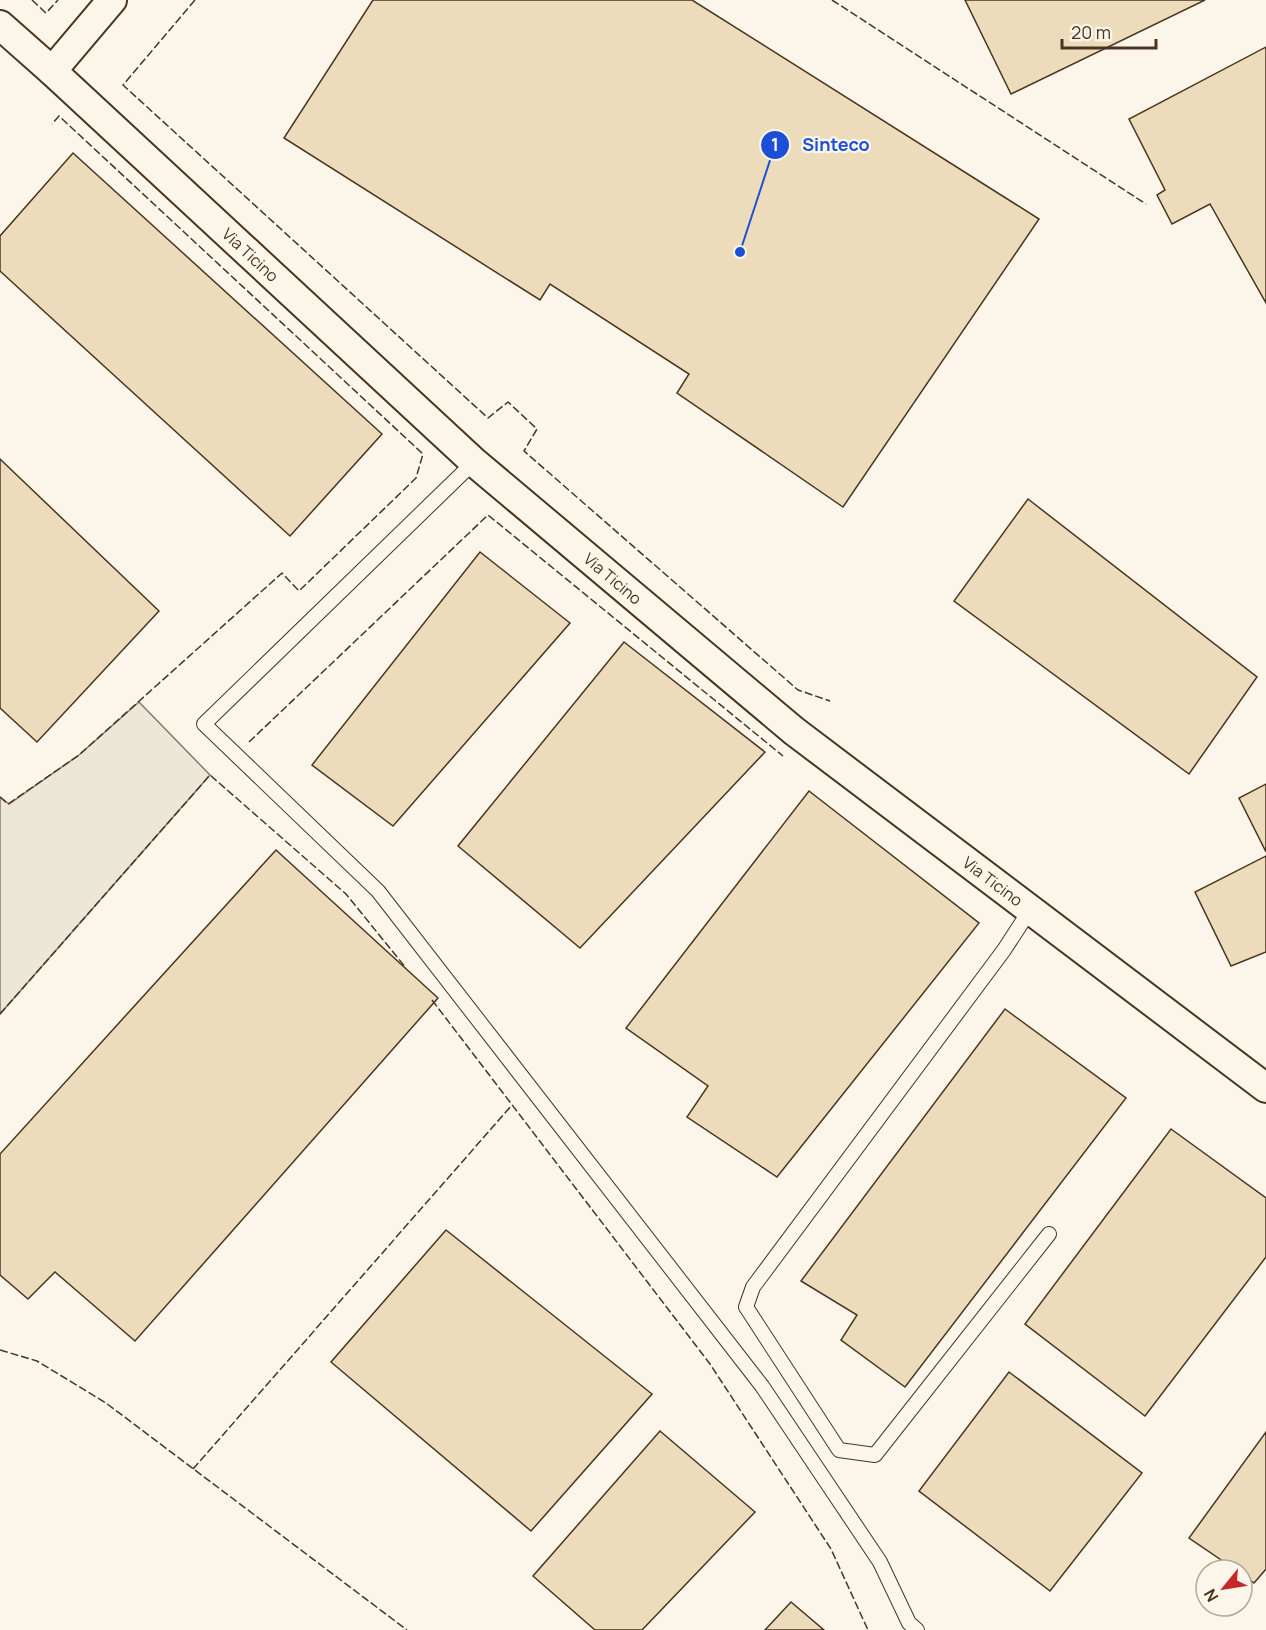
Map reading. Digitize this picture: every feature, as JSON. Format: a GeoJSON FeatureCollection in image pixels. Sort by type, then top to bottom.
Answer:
{"type":"FeatureCollection","features":[{"type":"Feature","properties":{"kind":"street"},"geometry":{"type":"LineString","coordinates":[[52,70],[112,0]]}},
{"type":"Feature","properties":{"kind":"street","name":"Via Ticino"},"geometry":{"type":"LineString","coordinates":[[0,25],[52,70],[474,462],[794,731],[1266,1088]]}},
{"type":"Feature","properties":{"kind":"lane"},"geometry":{"type":"LineString","coordinates":[[474,462],[204,724],[378,891],[762,1386],[880,1562],[909,1623],[917,1630]]}},
{"type":"Feature","properties":{"kind":"lane"},"geometry":{"type":"LineString","coordinates":[[1030,910],[1004,950],[753,1287],[746,1307],[839,1450],[875,1455],[1048,1234]]}},
{"type":"Feature","properties":{"kind":"shaded area"},"geometry":{"type":"Polygon","coordinates":[[[139,702],[210,775],[0,1014],[0,797],[9,804],[79,755],[139,702]]]}},
{"type":"Feature","properties":{"kind":"building"},"geometry":{"type":"Polygon","coordinates":[[[373,0],[692,0],[1039,219],[843,507],[677,393],[689,374],[550,284],[540,300],[284,138],[373,0]]]}},
{"type":"Feature","properties":{"kind":"building"},"geometry":{"type":"Polygon","coordinates":[[[965,0],[1205,0],[1011,94],[965,0]]]}},
{"type":"Feature","properties":{"kind":"building"},"geometry":{"type":"Polygon","coordinates":[[[1266,47],[1266,303],[1210,204],[1172,224],[1157,195],[1165,190],[1129,119],[1266,47]]]}},
{"type":"Feature","properties":{"kind":"building"},"geometry":{"type":"Polygon","coordinates":[[[73,153],[382,434],[290,536],[0,271],[0,236],[73,153]]]}},
{"type":"Feature","properties":{"kind":"building"},"geometry":{"type":"Polygon","coordinates":[[[0,459],[159,611],[37,742],[0,708],[0,459]]]}},
{"type":"Feature","properties":{"kind":"building"},"geometry":{"type":"Polygon","coordinates":[[[1028,499],[1257,677],[1189,774],[954,601],[1028,499]]]}},
{"type":"Feature","properties":{"kind":"building"},"geometry":{"type":"Polygon","coordinates":[[[480,552],[570,623],[393,826],[312,765],[480,552]]]}},
{"type":"Feature","properties":{"kind":"building"},"geometry":{"type":"Polygon","coordinates":[[[624,642],[765,752],[580,948],[458,846],[624,642]]]}},
{"type":"Feature","properties":{"kind":"building"},"geometry":{"type":"Polygon","coordinates":[[[1266,784],[1266,852],[1239,798],[1266,784]]]}},
{"type":"Feature","properties":{"kind":"building"},"geometry":{"type":"Polygon","coordinates":[[[809,791],[979,923],[777,1177],[687,1117],[708,1086],[626,1028],[809,791]]]}},
{"type":"Feature","properties":{"kind":"building"},"geometry":{"type":"Polygon","coordinates":[[[276,850],[438,998],[135,1341],[55,1272],[28,1299],[0,1275],[0,1154],[276,850]]]}},
{"type":"Feature","properties":{"kind":"building"},"geometry":{"type":"Polygon","coordinates":[[[1266,856],[1266,952],[1231,966],[1195,892],[1266,856]]]}},
{"type":"Feature","properties":{"kind":"building"},"geometry":{"type":"Polygon","coordinates":[[[1005,1009],[1126,1098],[905,1387],[841,1340],[857,1315],[801,1281],[1005,1009]]]}},
{"type":"Feature","properties":{"kind":"building"},"geometry":{"type":"Polygon","coordinates":[[[1171,1129],[1266,1198],[1266,1257],[1145,1416],[1025,1324],[1171,1129]]]}},
{"type":"Feature","properties":{"kind":"building"},"geometry":{"type":"Polygon","coordinates":[[[446,1230],[652,1394],[531,1531],[331,1362],[446,1230]]]}},
{"type":"Feature","properties":{"kind":"building"},"geometry":{"type":"Polygon","coordinates":[[[1009,1372],[1142,1473],[1050,1591],[919,1491],[1009,1372]]]}},
{"type":"Feature","properties":{"kind":"building"},"geometry":{"type":"Polygon","coordinates":[[[660,1431],[755,1512],[642,1630],[595,1630],[533,1576],[660,1431]]]}},
{"type":"Feature","properties":{"kind":"building"},"geometry":{"type":"Polygon","coordinates":[[[1266,1432],[1266,1569],[1254,1583],[1254,1558],[1218,1558],[1189,1538],[1266,1432]]]}},
{"type":"Feature","properties":{"kind":"building"},"geometry":{"type":"Polygon","coordinates":[[[791,1602],[824,1630],[765,1630],[791,1602]]]}},
{"type":"Feature","properties":{"kind":"fence"},"geometry":{"type":"LineString","coordinates":[[32,0],[46,13],[58,0]]}},
{"type":"Feature","properties":{"kind":"fence"},"geometry":{"type":"LineString","coordinates":[[195,0],[123,85],[488,418],[508,402],[537,429],[524,451],[798,690],[830,701]]}},
{"type":"Feature","properties":{"kind":"fence"},"geometry":{"type":"LineString","coordinates":[[832,0],[1146,204]]}},
{"type":"Feature","properties":{"kind":"fence"},"geometry":{"type":"LineString","coordinates":[[0,797],[8,804],[79,755],[282,573],[299,591],[416,478],[423,454],[59,116],[52,124]]}},
{"type":"Feature","properties":{"kind":"fence"},"geometry":{"type":"LineString","coordinates":[[249,742],[488,515],[783,756]]}},
{"type":"Feature","properties":{"kind":"fence"},"geometry":{"type":"LineString","coordinates":[[0,1014],[210,775],[346,894],[406,968]]}},
{"type":"Feature","properties":{"kind":"fence"},"geometry":{"type":"LineString","coordinates":[[432,1000],[710,1364],[831,1549],[868,1630]]}},
{"type":"Feature","properties":{"kind":"fence"},"geometry":{"type":"LineString","coordinates":[[193,1469],[512,1105]]}},
{"type":"Feature","properties":{"kind":"fence"},"geometry":{"type":"LineString","coordinates":[[0,1350],[37,1361],[106,1403],[407,1630]]}},
{"type":"Feature","properties":{"kind":"place","name":"Sinteco"},"geometry":{"type":"Point","coordinates":[740,252]}}]}
